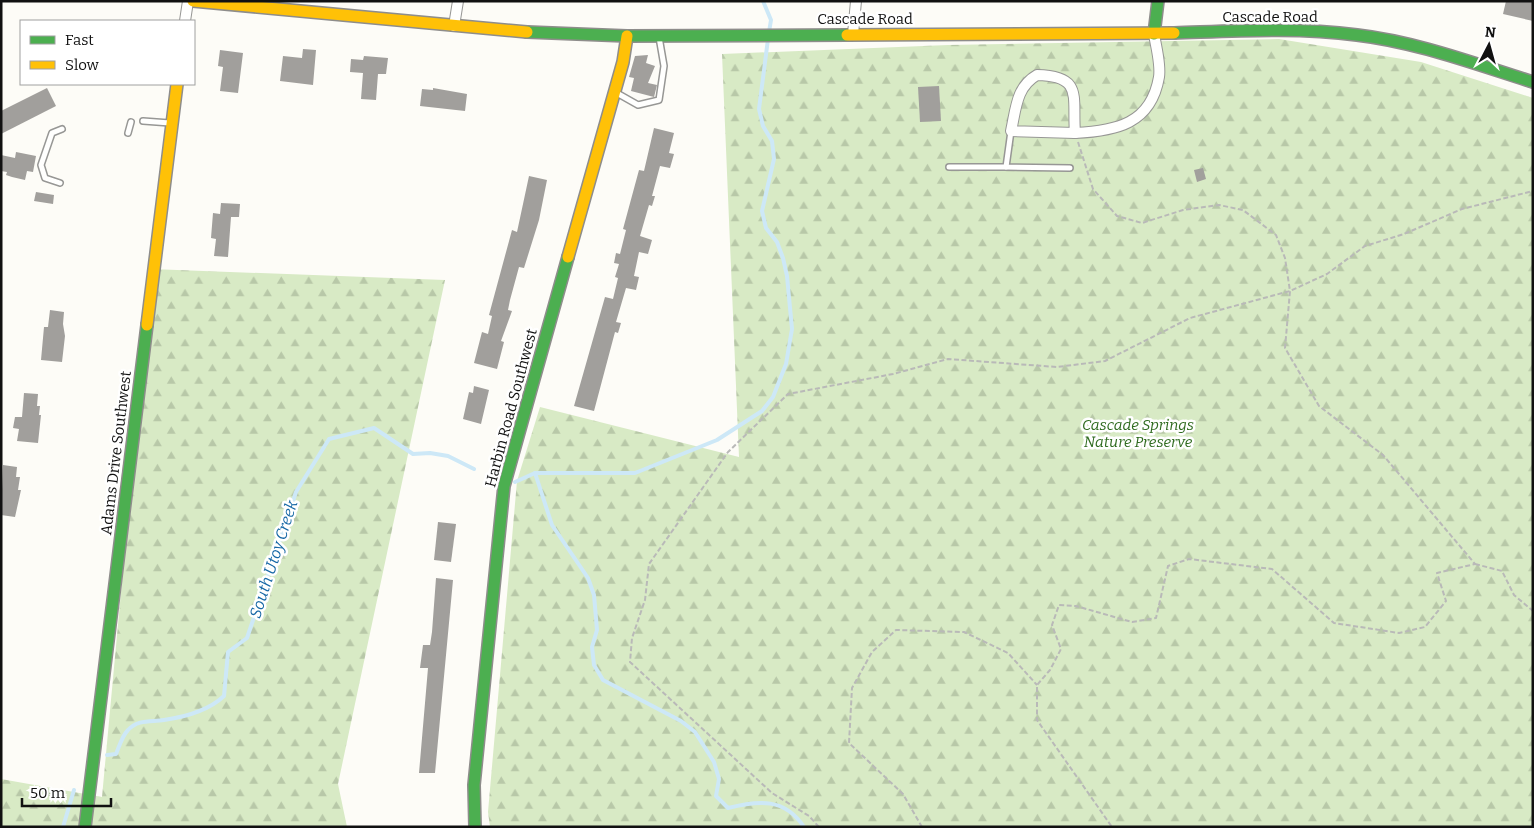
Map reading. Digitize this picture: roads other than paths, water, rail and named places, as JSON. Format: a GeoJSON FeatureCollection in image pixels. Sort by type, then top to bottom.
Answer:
{"type":"FeatureCollection","features":[{"type":"Feature","properties":{"kind":"street"},"geometry":{"type":"LineString","coordinates":[[185,20],[188,1]]}},
{"type":"Feature","properties":{"kind":"street","name":"Cascade Road"},"geometry":{"type":"LineString","coordinates":[[193,1],[520,32],[627,36],[1154,34],[1287,29],[1358,35],[1425,49],[1533,82]]}},
{"type":"Feature","properties":{"kind":"street"},"geometry":{"type":"LineString","coordinates":[[454,26],[458,1]]}},
{"type":"Feature","properties":{"kind":"street"},"geometry":{"type":"LineString","coordinates":[[852,34],[856,1]]}},
{"type":"Feature","properties":{"kind":"street"},"geometry":{"type":"LineString","coordinates":[[1075,133],[1074,92],[1066,79],[1037,74],[1025,82],[1017,102],[1011,131],[1075,133],[1105,132],[1126,125],[1143,114],[1153,97],[1160,75],[1154,34],[1158,1]]}},
{"type":"Feature","properties":{"kind":"street","name":"Harbin Road Southwest"},"geometry":{"type":"LineString","coordinates":[[475,827],[474,785],[504,486],[615,92],[623,62],[627,36]]}},
{"type":"Feature","properties":{"kind":"street","name":"Adams Drive Southwest"},"geometry":{"type":"LineString","coordinates":[[85,827],[178,85]]}},
{"type":"Feature","properties":{"kind":"lane"},"geometry":{"type":"LineString","coordinates":[[615,92],[638,105],[659,100],[664,66],[658,36]]}},
{"type":"Feature","properties":{"kind":"lane"},"geometry":{"type":"LineString","coordinates":[[128,133],[131,122]]}},
{"type":"Feature","properties":{"kind":"lane"},"geometry":{"type":"LineString","coordinates":[[143,122],[172,124]]}},
{"type":"Feature","properties":{"kind":"lane"},"geometry":{"type":"LineString","coordinates":[[60,183],[45,178],[41,165],[52,133],[62,129]]}},
{"type":"Feature","properties":{"kind":"lane"},"geometry":{"type":"LineString","coordinates":[[1006,167],[1011,131]]}},
{"type":"Feature","properties":{"kind":"lane"},"geometry":{"type":"LineString","coordinates":[[949,168],[1070,168]]}},
{"type":"Feature","properties":{"kind":"waterway"},"geometry":{"type":"LineString","coordinates":[[763,1],[771,20],[769,32]]}},
{"type":"Feature","properties":{"kind":"waterway"},"geometry":{"type":"LineString","coordinates":[[515,482],[535,473],[635,473],[717,440],[762,411],[773,397],[786,364],[792,329],[787,276],[783,258],[777,242],[766,228],[762,211],[774,159],[772,141],[763,126],[759,109],[768,39]]}},
{"type":"Feature","properties":{"kind":"waterway","name":"South Utoy Creek"},"geometry":{"type":"LineString","coordinates":[[107,755],[116,754],[122,738],[132,726],[188,715],[211,706],[224,696],[228,652],[247,638],[296,492],[329,439],[374,428],[413,454],[430,453],[448,456],[474,469]]}},
{"type":"Feature","properties":{"kind":"waterway","name":"South Utoy Creek"},"geometry":{"type":"LineString","coordinates":[[535,473],[552,525],[588,578],[594,595],[597,630],[592,647],[594,665],[603,680],[681,721],[695,732],[714,762],[719,779],[716,796],[728,808],[761,803],[780,806],[797,818],[804,827]]}},
{"type":"Feature","properties":{"kind":"waterway","name":"South Utoy Creek"},"geometry":{"type":"LineString","coordinates":[[63,827],[74,790]]}},
{"type":"Feature","properties":{"kind":"park label","name":"Cascade Springs Nature Preserve"},"geometry":{"type":"Point","coordinates":[1138,434]}}]}
